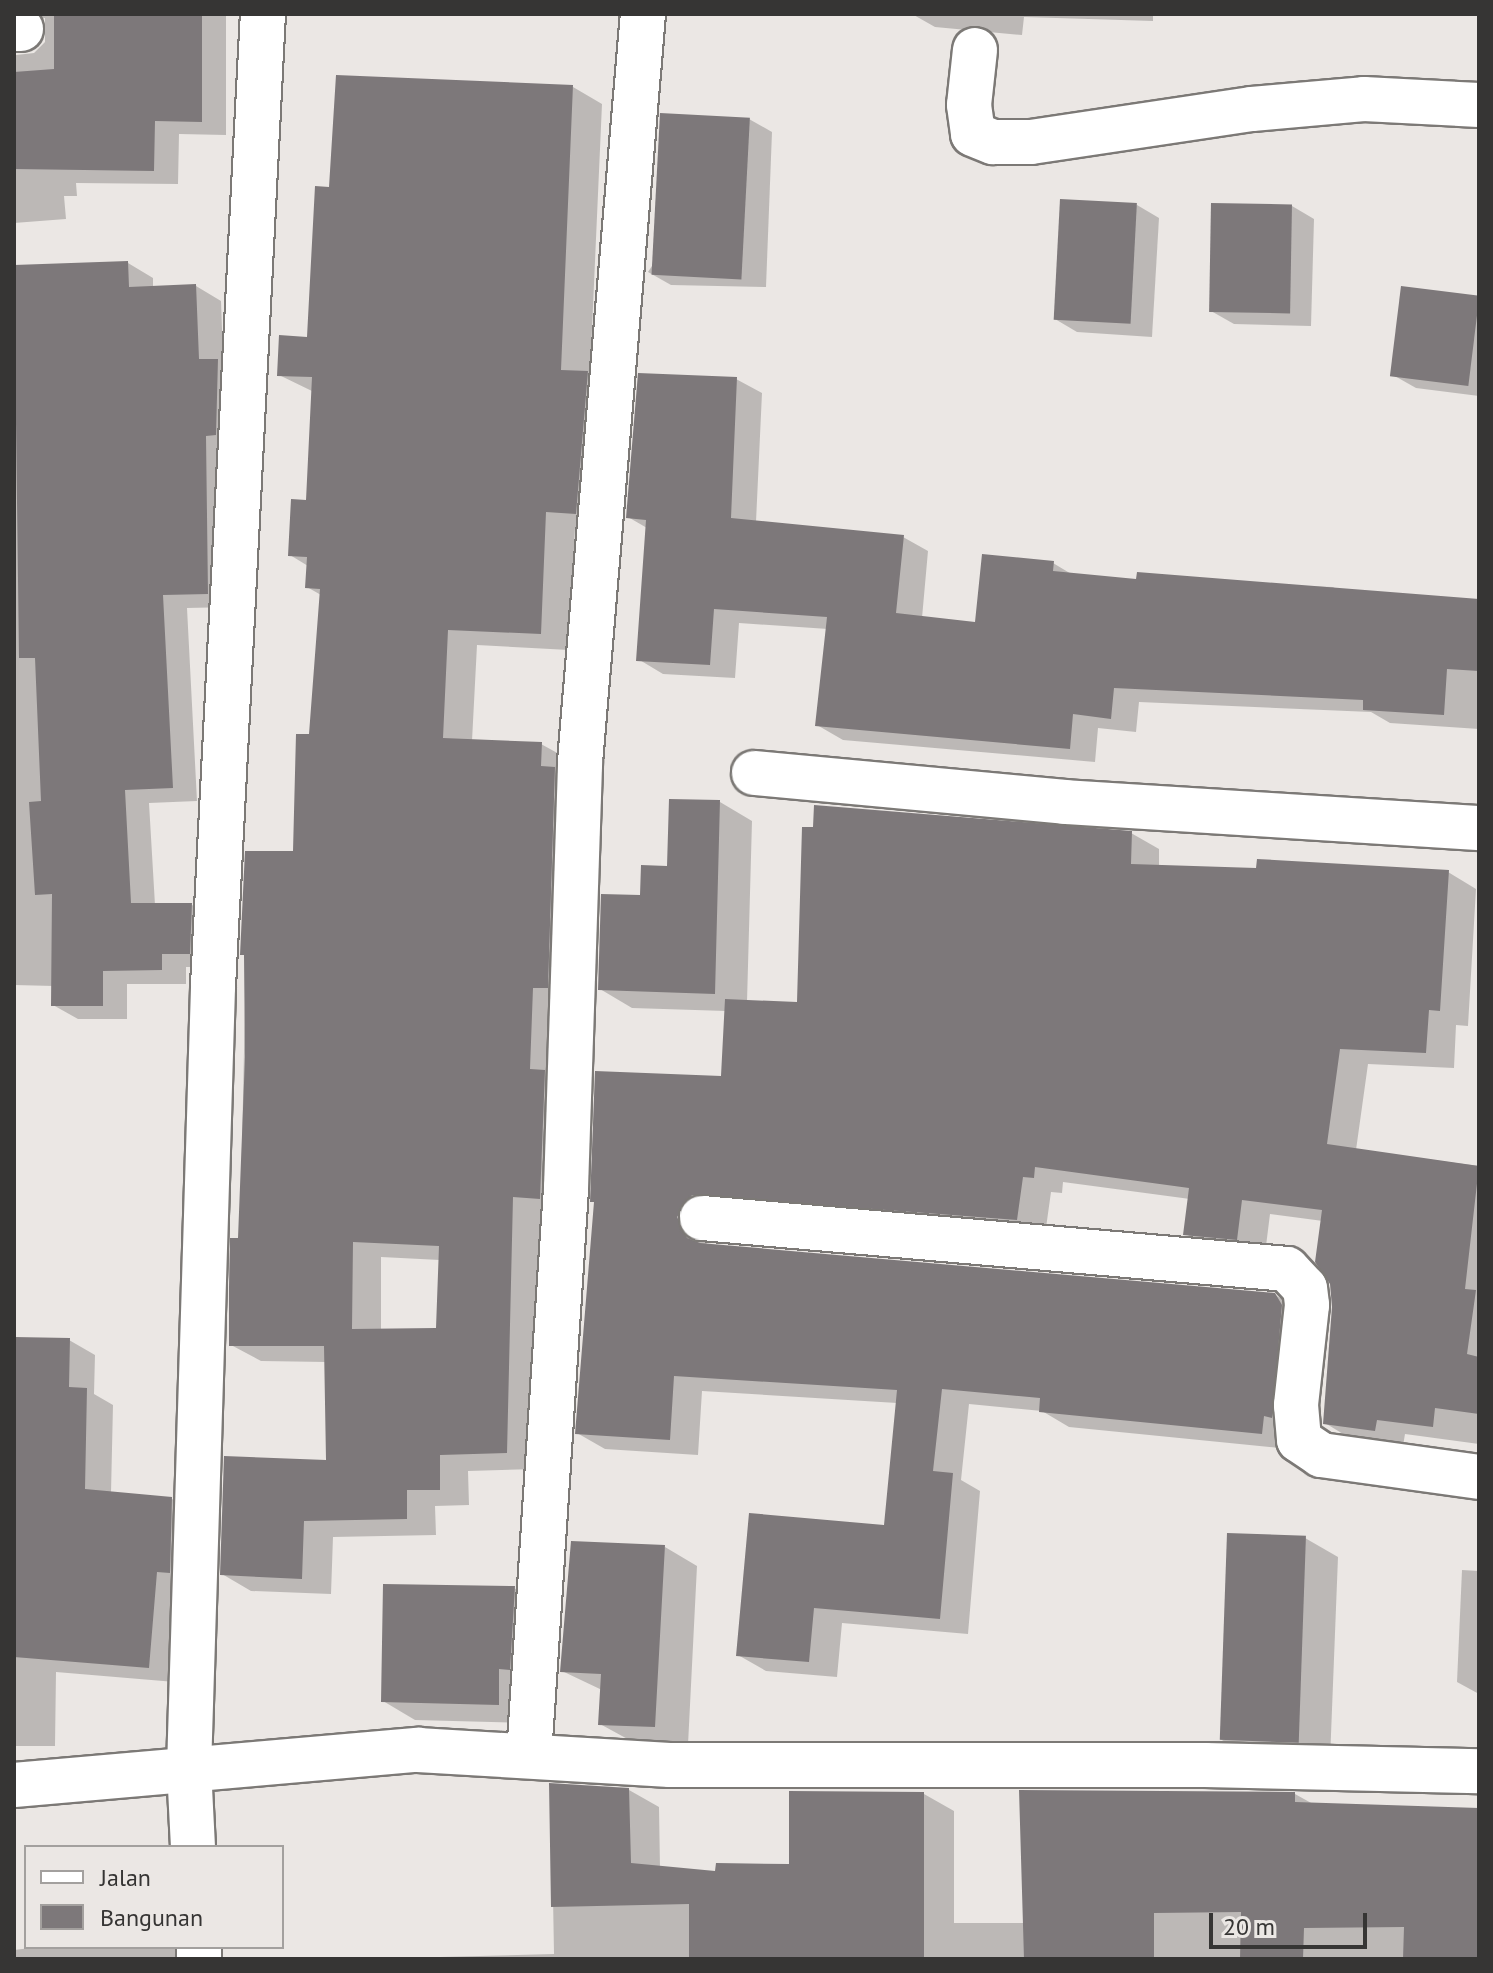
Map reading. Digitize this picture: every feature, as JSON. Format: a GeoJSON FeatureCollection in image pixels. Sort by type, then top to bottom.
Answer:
{"type":"FeatureCollection","features":[{"type":"Feature","properties":{"kind":"street"},"geometry":{"type":"LineString","coordinates":[[193,1845],[189,1769],[213,986],[263,14]]}},
{"type":"Feature","properties":{"kind":"street"},"geometry":{"type":"LineString","coordinates":[[529,1756],[566,1188],[580,762],[643,14]]}},
{"type":"Feature","properties":{"kind":"street"},"geometry":{"type":"LineString","coordinates":[[975,50],[969,105],[973,134],[993,142],[1031,142],[1252,109],[1364,99],[1479,105]]}},
{"type":"Feature","properties":{"kind":"street"},"geometry":{"type":"LineString","coordinates":[[754,773],[1065,802],[1479,828]]}},
{"type":"Feature","properties":{"kind":"street"},"geometry":{"type":"LineString","coordinates":[[702,1218],[1287,1269],[1305,1288],[1307,1305],[1296,1417],[1299,1440],[1321,1455],[1479,1477]]}},
{"type":"Feature","properties":{"kind":"street"},"geometry":{"type":"LineString","coordinates":[[14,1785],[418,1750],[670,1765],[1205,1765],[1479,1771]]}},
{"type":"Feature","properties":{"kind":"building"},"geometry":{"type":"Polygon","coordinates":[[[54,14],[202,14],[202,122],[155,121],[154,171],[14,169],[14,72],[54,69],[54,14]]]}},
{"type":"Feature","properties":{"kind":"building"},"geometry":{"type":"Polygon","coordinates":[[[336,75],[573,85],[561,370],[588,371],[576,514],[546,512],[541,634],[448,630],[443,738],[542,742],[541,766],[555,767],[548,988],[533,988],[530,1069],[545,1070],[540,1199],[513,1197],[507,1453],[440,1455],[440,1490],[407,1490],[407,1519],[304,1521],[302,1579],[220,1575],[224,1456],[326,1460],[324,1346],[229,1346],[229,1287],[230,1238],[238,1238],[245,1057],[244,955],[240,955],[245,851],[293,851],[296,734],[309,734],[320,589],[305,588],[307,557],[288,556],[291,499],[306,500],[312,377],[277,376],[279,335],[307,337],[315,186],[329,187],[336,75]],[[353,1242],[352,1329],[436,1328],[439,1246],[353,1242]]]}},
{"type":"Feature","properties":{"kind":"building"},"geometry":{"type":"Polygon","coordinates":[[[660,113],[750,118],[741,279],[652,275],[660,113]]]}},
{"type":"Feature","properties":{"kind":"building"},"geometry":{"type":"Polygon","coordinates":[[[1060,199],[1137,203],[1131,324],[1054,320],[1060,199]]]}},
{"type":"Feature","properties":{"kind":"building"},"geometry":{"type":"Polygon","coordinates":[[[1211,203],[1292,204],[1290,313],[1209,312],[1211,203]]]}},
{"type":"Feature","properties":{"kind":"building"},"geometry":{"type":"Polygon","coordinates":[[[128,261],[129,287],[196,284],[199,359],[218,359],[216,435],[206,436],[208,594],[163,595],[173,788],[125,790],[131,903],[192,903],[190,954],[162,954],[162,970],[103,971],[103,1006],[51,1006],[52,894],[35,895],[29,802],[41,801],[35,658],[19,658],[14,265],[128,261]]]}},
{"type":"Feature","properties":{"kind":"building"},"geometry":{"type":"Polygon","coordinates":[[[1401,286],[1479,296],[1468,386],[1390,376],[1401,286]]]}},
{"type":"Feature","properties":{"kind":"building"},"geometry":{"type":"Polygon","coordinates":[[[638,373],[737,377],[731,518],[904,535],[896,613],[975,622],[982,554],[1054,561],[1053,571],[1136,579],[1137,572],[1479,599],[1479,671],[1447,669],[1444,715],[1363,710],[1363,700],[1114,688],[1111,719],[1073,714],[1070,749],[815,726],[827,617],[714,609],[710,665],[636,661],[646,520],[626,518],[638,373]]]}},
{"type":"Feature","properties":{"kind":"building"},"geometry":{"type":"Polygon","coordinates":[[[669,799],[720,800],[715,994],[598,990],[601,894],[640,895],[641,865],[667,866],[669,799]]]}},
{"type":"Feature","properties":{"kind":"building"},"geometry":{"type":"Polygon","coordinates":[[[814,805],[1132,831],[1131,864],[1256,868],[1257,859],[1449,870],[1440,1011],[1429,1010],[1426,1053],[1340,1049],[1327,1144],[1479,1166],[1465,1289],[1476,1290],[1467,1354],[1479,1357],[1479,1414],[1435,1408],[1433,1427],[1377,1420],[1375,1431],[1323,1424],[1332,1307],[1330,1284],[1315,1262],[1322,1210],[1242,1200],[1237,1240],[1183,1235],[1189,1188],[1035,1167],[1034,1178],[1023,1177],[1017,1220],[692,1195],[677,1217],[687,1238],[700,1243],[1275,1293],[1282,1305],[1272,1418],[1264,1416],[1262,1434],[1039,1412],[1040,1398],[942,1389],[933,1471],[953,1473],[940,1619],[814,1608],[809,1662],[736,1656],[749,1513],[884,1525],[897,1390],[674,1376],[670,1440],[575,1434],[594,1202],[590,1202],[595,1071],[721,1076],[725,999],[797,1002],[802,827],[813,827],[814,805]]]}},
{"type":"Feature","properties":{"kind":"building"},"geometry":{"type":"Polygon","coordinates":[[[14,1337],[70,1338],[69,1387],[87,1388],[85,1489],[172,1497],[170,1573],[157,1572],[149,1668],[14,1657],[14,1337]]]}},
{"type":"Feature","properties":{"kind":"building"},"geometry":{"type":"Polygon","coordinates":[[[1227,1533],[1306,1536],[1299,1743],[1220,1740],[1227,1533]]]}},
{"type":"Feature","properties":{"kind":"building"},"geometry":{"type":"Polygon","coordinates":[[[571,1541],[665,1545],[655,1727],[598,1725],[601,1674],[560,1672],[571,1541]]]}},
{"type":"Feature","properties":{"kind":"building"},"geometry":{"type":"Polygon","coordinates":[[[383,1584],[515,1586],[510,1670],[499,1669],[499,1705],[381,1702],[383,1584]]]}},
{"type":"Feature","properties":{"kind":"building"},"geometry":{"type":"Polygon","coordinates":[[[549,1783],[629,1788],[631,1863],[715,1871],[716,1863],[789,1864],[789,1791],[924,1792],[924,1959],[689,1959],[689,1904],[551,1907],[549,1783]]]}},
{"type":"Feature","properties":{"kind":"building"},"geometry":{"type":"Polygon","coordinates":[[[1019,1790],[1295,1792],[1295,1802],[1479,1808],[1479,1959],[1403,1959],[1404,1927],[1304,1928],[1303,1959],[1240,1959],[1241,1912],[1154,1913],[1154,1959],[1024,1959],[1019,1790]]]}}]}
